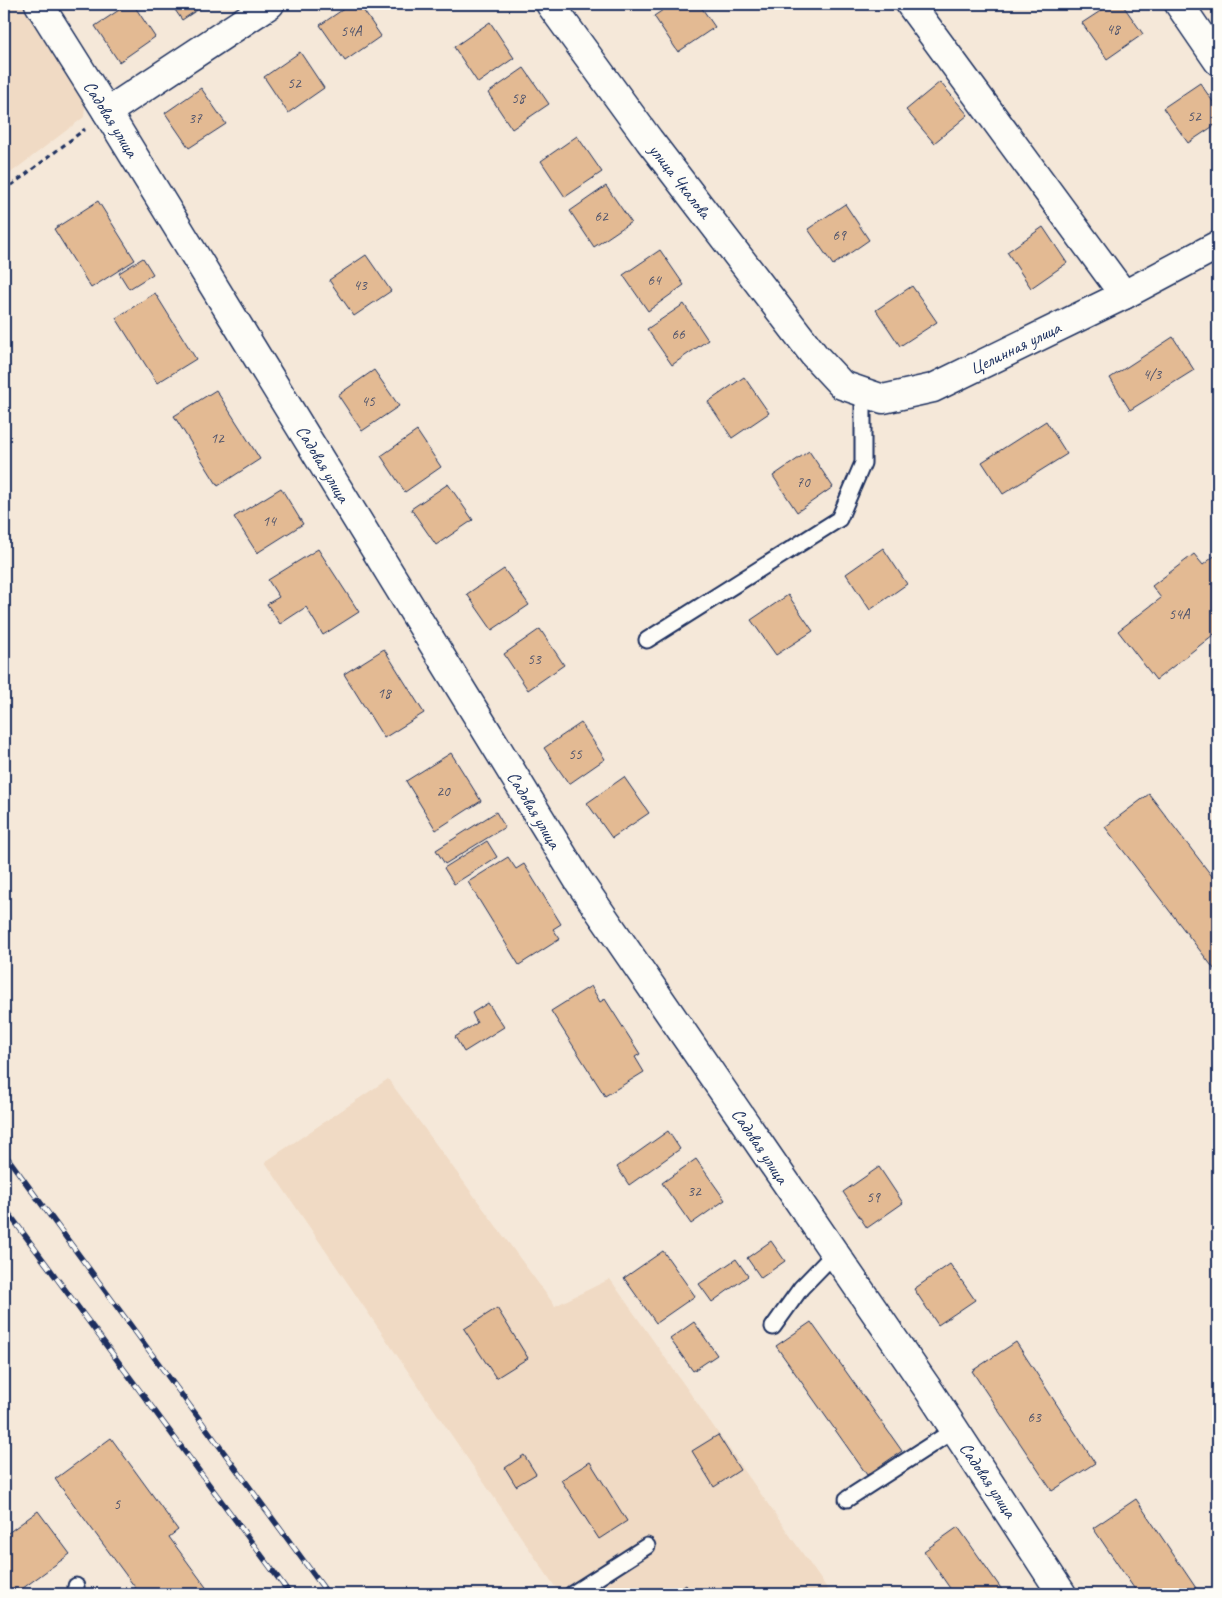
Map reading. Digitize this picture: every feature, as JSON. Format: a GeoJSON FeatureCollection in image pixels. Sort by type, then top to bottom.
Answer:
{"type":"FeatureCollection","features":[{"type":"Feature","properties":{"kind":"street","name":"Садовая улица"},"geometry":{"type":"LineString","coordinates":[[39,4],[578,880],[930,1392],[1062,1594]]}},
{"type":"Feature","properties":{"kind":"street"},"geometry":{"type":"LineString","coordinates":[[107,112],[270,4]]}},
{"type":"Feature","properties":{"kind":"street","name":"улица Чкалова"},"geometry":{"type":"LineString","coordinates":[[550,4],[649,140],[814,355]]}},
{"type":"Feature","properties":{"kind":"street"},"geometry":{"type":"LineString","coordinates":[[910,4],[1124,295]]}},
{"type":"Feature","properties":{"kind":"street"},"geometry":{"type":"LineString","coordinates":[[1179,4],[1218,61]]}},
{"type":"Feature","properties":{"kind":"street","name":"Целинная улица"},"geometry":{"type":"LineString","coordinates":[[814,355],[842,385],[883,399],[933,388],[1124,295],[1218,245]]}},
{"type":"Feature","properties":{"kind":"lane"},"geometry":{"type":"LineString","coordinates":[[647,640],[839,519],[863,463],[863,392]]}},
{"type":"Feature","properties":{"kind":"lane"},"geometry":{"type":"LineString","coordinates":[[773,1327],[802,1288],[834,1254]]}},
{"type":"Feature","properties":{"kind":"lane"},"geometry":{"type":"LineString","coordinates":[[847,1499],[954,1430]]}},
{"type":"Feature","properties":{"kind":"lane"},"geometry":{"type":"LineString","coordinates":[[572,1594],[647,1546]]}},
{"type":"Feature","properties":{"kind":"path"},"geometry":{"type":"LineString","coordinates":[[4,191],[107,112]]}},
{"type":"Feature","properties":{"kind":"shaded area"},"geometry":{"type":"Polygon","coordinates":[[[4,4],[26,4],[86,98],[84,117],[4,178],[4,4]]]}},
{"type":"Feature","properties":{"kind":"shaded area"},"geometry":{"type":"Polygon","coordinates":[[[388,1079],[555,1306],[610,1279],[831,1594],[560,1594],[265,1162],[388,1079]]]}},
{"type":"Feature","properties":{"kind":"building"},"geometry":{"type":"Polygon","coordinates":[[[128,4],[133,4],[155,37],[119,62],[95,26],[128,4]]]}},
{"type":"Feature","properties":{"kind":"building"},"geometry":{"type":"Polygon","coordinates":[[[171,4],[206,4],[182,20],[171,4]]]}},
{"type":"Feature","properties":{"kind":"building"},"geometry":{"type":"Polygon","coordinates":[[[351,4],[359,4],[381,36],[345,61],[320,25],[351,4]]]}},
{"type":"Feature","properties":{"kind":"building"},"geometry":{"type":"Polygon","coordinates":[[[428,4],[438,4],[431,9],[428,4]]]}},
{"type":"Feature","properties":{"kind":"building"},"geometry":{"type":"Polygon","coordinates":[[[672,4],[699,4],[715,27],[678,52],[654,16],[672,4]]]}},
{"type":"Feature","properties":{"kind":"building"},"geometry":{"type":"Polygon","coordinates":[[[1111,4],[1122,4],[1143,34],[1107,59],[1082,23],[1111,4]]]}},
{"type":"Feature","properties":{"kind":"building"},"geometry":{"type":"Polygon","coordinates":[[[490,22],[514,58],[478,83],[454,47],[490,22]]]}},
{"type":"Feature","properties":{"kind":"building"},"geometry":{"type":"Polygon","coordinates":[[[300,52],[324,88],[288,113],[264,77],[300,52]]]}},
{"type":"Feature","properties":{"kind":"building"},"geometry":{"type":"Polygon","coordinates":[[[524,68],[549,104],[512,129],[488,93],[524,68]]]}},
{"type":"Feature","properties":{"kind":"building"},"geometry":{"type":"Polygon","coordinates":[[[940,82],[968,115],[934,143],[906,110],[940,82]]]}},
{"type":"Feature","properties":{"kind":"building"},"geometry":{"type":"Polygon","coordinates":[[[1200,83],[1218,109],[1218,123],[1188,143],[1163,108],[1200,83]]]}},
{"type":"Feature","properties":{"kind":"building"},"geometry":{"type":"Polygon","coordinates":[[[201,88],[226,124],[189,148],[165,113],[201,88]]]}},
{"type":"Feature","properties":{"kind":"building"},"geometry":{"type":"Polygon","coordinates":[[[577,136],[602,172],[565,197],[541,161],[577,136]]]}},
{"type":"Feature","properties":{"kind":"building"},"geometry":{"type":"Polygon","coordinates":[[[606,186],[631,222],[594,247],[570,211],[606,186]]]}},
{"type":"Feature","properties":{"kind":"building"},"geometry":{"type":"Polygon","coordinates":[[[98,201],[135,260],[91,288],[54,229],[98,201]]]}},
{"type":"Feature","properties":{"kind":"building"},"geometry":{"type":"Polygon","coordinates":[[[845,204],[869,240],[833,265],[808,229],[845,204]]]}},
{"type":"Feature","properties":{"kind":"building"},"geometry":{"type":"Polygon","coordinates":[[[1043,227],[1067,263],[1031,288],[1007,252],[1043,227]]]}},
{"type":"Feature","properties":{"kind":"building"},"geometry":{"type":"Polygon","coordinates":[[[660,250],[684,285],[648,311],[623,275],[660,250]]]}},
{"type":"Feature","properties":{"kind":"building"},"geometry":{"type":"Polygon","coordinates":[[[366,255],[391,291],[354,316],[329,280],[366,255]]]}},
{"type":"Feature","properties":{"kind":"building"},"geometry":{"type":"Polygon","coordinates":[[[143,258],[153,274],[129,289],[119,273],[143,258]]]}},
{"type":"Feature","properties":{"kind":"building"},"geometry":{"type":"Polygon","coordinates":[[[912,286],[937,322],[900,346],[876,310],[912,286]]]}},
{"type":"Feature","properties":{"kind":"building"},"geometry":{"type":"Polygon","coordinates":[[[155,293],[196,359],[157,383],[116,318],[155,293]]]}},
{"type":"Feature","properties":{"kind":"building"},"geometry":{"type":"Polygon","coordinates":[[[684,304],[708,340],[672,365],[647,329],[684,304]]]}},
{"type":"Feature","properties":{"kind":"building"},"geometry":{"type":"Polygon","coordinates":[[[1173,337],[1194,370],[1130,410],[1110,378],[1173,337]]]}},
{"type":"Feature","properties":{"kind":"building"},"geometry":{"type":"Polygon","coordinates":[[[374,370],[399,406],[362,431],[338,395],[374,370]]]}},
{"type":"Feature","properties":{"kind":"building"},"geometry":{"type":"Polygon","coordinates":[[[744,377],[769,413],[732,438],[708,402],[744,377]]]}},
{"type":"Feature","properties":{"kind":"building"},"geometry":{"type":"Polygon","coordinates":[[[216,390],[260,459],[218,486],[174,416],[216,390]]]}},
{"type":"Feature","properties":{"kind":"building"},"geometry":{"type":"Polygon","coordinates":[[[1046,421],[1067,454],[1003,494],[982,462],[1046,421]]]}},
{"type":"Feature","properties":{"kind":"building"},"geometry":{"type":"Polygon","coordinates":[[[417,431],[441,467],[405,492],[381,456],[417,431]]]}},
{"type":"Feature","properties":{"kind":"building"},"geometry":{"type":"Polygon","coordinates":[[[809,451],[833,487],[797,512],[773,476],[809,451]]]}},
{"type":"Feature","properties":{"kind":"building"},"geometry":{"type":"Polygon","coordinates":[[[448,484],[473,520],[436,545],[411,509],[448,484]]]}},
{"type":"Feature","properties":{"kind":"building"},"geometry":{"type":"Polygon","coordinates":[[[281,488],[303,524],[257,553],[234,517],[281,488]]]}},
{"type":"Feature","properties":{"kind":"building"},"geometry":{"type":"Polygon","coordinates":[[[883,548],[907,584],[870,610],[846,574],[883,548]]]}},
{"type":"Feature","properties":{"kind":"building"},"geometry":{"type":"Polygon","coordinates":[[[318,549],[359,612],[323,635],[306,607],[280,624],[267,604],[279,597],[268,580],[318,549]]]}},
{"type":"Feature","properties":{"kind":"building"},"geometry":{"type":"Polygon","coordinates":[[[1218,553],[1218,631],[1156,680],[1118,631],[1161,598],[1152,586],[1194,554],[1203,565],[1218,553]]]}},
{"type":"Feature","properties":{"kind":"building"},"geometry":{"type":"Polygon","coordinates":[[[504,569],[529,605],[492,630],[467,594],[504,569]]]}},
{"type":"Feature","properties":{"kind":"building"},"geometry":{"type":"Polygon","coordinates":[[[788,595],[813,631],[776,655],[751,620],[788,595]]]}},
{"type":"Feature","properties":{"kind":"building"},"geometry":{"type":"Polygon","coordinates":[[[540,629],[564,665],[528,690],[504,654],[540,629]]]}},
{"type":"Feature","properties":{"kind":"building"},"geometry":{"type":"Polygon","coordinates":[[[384,649],[424,713],[384,738],[344,674],[384,649]]]}},
{"type":"Feature","properties":{"kind":"building"},"geometry":{"type":"Polygon","coordinates":[[[581,723],[605,759],[569,784],[544,748],[581,723]]]}},
{"type":"Feature","properties":{"kind":"building"},"geometry":{"type":"Polygon","coordinates":[[[451,753],[481,801],[436,830],[406,781],[451,753]]]}},
{"type":"Feature","properties":{"kind":"building"},"geometry":{"type":"Polygon","coordinates":[[[624,777],[649,813],[612,838],[587,803],[624,777]]]}},
{"type":"Feature","properties":{"kind":"building"},"geometry":{"type":"Polygon","coordinates":[[[1149,794],[1218,884],[1218,974],[1105,827],[1149,794]]]}},
{"type":"Feature","properties":{"kind":"building"},"geometry":{"type":"Polygon","coordinates":[[[496,812],[505,827],[445,864],[436,850],[496,812]]]}},
{"type":"Feature","properties":{"kind":"building"},"geometry":{"type":"Polygon","coordinates":[[[487,841],[497,857],[454,884],[444,868],[487,841]]]}},
{"type":"Feature","properties":{"kind":"building"},"geometry":{"type":"Polygon","coordinates":[[[508,857],[516,869],[524,864],[561,924],[553,929],[560,939],[519,965],[468,882],[508,857]]]}},
{"type":"Feature","properties":{"kind":"building"},"geometry":{"type":"Polygon","coordinates":[[[591,986],[600,1002],[605,999],[640,1054],[635,1057],[644,1072],[605,1096],[551,1011],[591,986]]]}},
{"type":"Feature","properties":{"kind":"building"},"geometry":{"type":"Polygon","coordinates":[[[488,1003],[504,1027],[464,1052],[455,1037],[477,1023],[472,1013],[488,1003]]]}},
{"type":"Feature","properties":{"kind":"building"},"geometry":{"type":"Polygon","coordinates":[[[668,1131],[680,1149],[629,1185],[617,1167],[668,1131]]]}},
{"type":"Feature","properties":{"kind":"building"},"geometry":{"type":"Polygon","coordinates":[[[696,1159],[725,1200],[691,1224],[662,1183],[696,1159]]]}},
{"type":"Feature","properties":{"kind":"building"},"geometry":{"type":"Polygon","coordinates":[[[879,1167],[903,1203],[867,1228],[843,1192],[879,1167]]]}},
{"type":"Feature","properties":{"kind":"building"},"geometry":{"type":"Polygon","coordinates":[[[771,1241],[785,1261],[761,1278],[747,1258],[771,1241]]]}},
{"type":"Feature","properties":{"kind":"building"},"geometry":{"type":"Polygon","coordinates":[[[663,1251],[695,1296],[656,1323],[624,1278],[663,1251]]]}},
{"type":"Feature","properties":{"kind":"building"},"geometry":{"type":"Polygon","coordinates":[[[736,1259],[748,1276],[712,1302],[699,1284],[736,1259]]]}},
{"type":"Feature","properties":{"kind":"building"},"geometry":{"type":"Polygon","coordinates":[[[950,1264],[975,1300],[938,1325],[914,1289],[950,1264]]]}},
{"type":"Feature","properties":{"kind":"building"},"geometry":{"type":"Polygon","coordinates":[[[497,1308],[528,1358],[496,1378],[464,1329],[497,1308]]]}},
{"type":"Feature","properties":{"kind":"building"},"geometry":{"type":"Polygon","coordinates":[[[694,1322],[717,1355],[693,1371],[670,1339],[694,1322]]]}},
{"type":"Feature","properties":{"kind":"building"},"geometry":{"type":"Polygon","coordinates":[[[811,1322],[902,1451],[867,1475],[776,1346],[811,1322]]]}},
{"type":"Feature","properties":{"kind":"building"},"geometry":{"type":"Polygon","coordinates":[[[1016,1342],[1095,1463],[1052,1491],[972,1371],[1016,1342]]]}},
{"type":"Feature","properties":{"kind":"building"},"geometry":{"type":"Polygon","coordinates":[[[718,1435],[740,1470],[714,1487],[692,1451],[718,1435]]]}},
{"type":"Feature","properties":{"kind":"building"},"geometry":{"type":"Polygon","coordinates":[[[111,1438],[178,1530],[169,1537],[211,1594],[140,1594],[55,1479],[111,1438]]]}},
{"type":"Feature","properties":{"kind":"building"},"geometry":{"type":"Polygon","coordinates":[[[524,1455],[536,1474],[516,1486],[505,1468],[524,1455]]]}},
{"type":"Feature","properties":{"kind":"building"},"geometry":{"type":"Polygon","coordinates":[[[590,1462],[627,1521],[599,1539],[561,1480],[590,1462]]]}},
{"type":"Feature","properties":{"kind":"building"},"geometry":{"type":"Polygon","coordinates":[[[1136,1499],[1200,1594],[1138,1594],[1093,1528],[1136,1499]]]}},
{"type":"Feature","properties":{"kind":"building"},"geometry":{"type":"Polygon","coordinates":[[[38,1511],[70,1554],[15,1594],[4,1594],[4,1536],[38,1511]]]}},
{"type":"Feature","properties":{"kind":"building"},"geometry":{"type":"Polygon","coordinates":[[[958,1527],[1005,1594],[954,1594],[924,1551],[958,1527]]]}},
{"type":"Feature","properties":{"kind":"building"},"geometry":{"type":"Polygon","coordinates":[[[686,1585],[692,1594],[672,1594],[686,1585]]]}},
{"type":"Feature","properties":{"kind":"railway"},"geometry":{"type":"LineString","coordinates":[[4,1153],[328,1594]]}},
{"type":"Feature","properties":{"kind":"railway"},"geometry":{"type":"LineString","coordinates":[[4,1207],[290,1594]]}}]}
